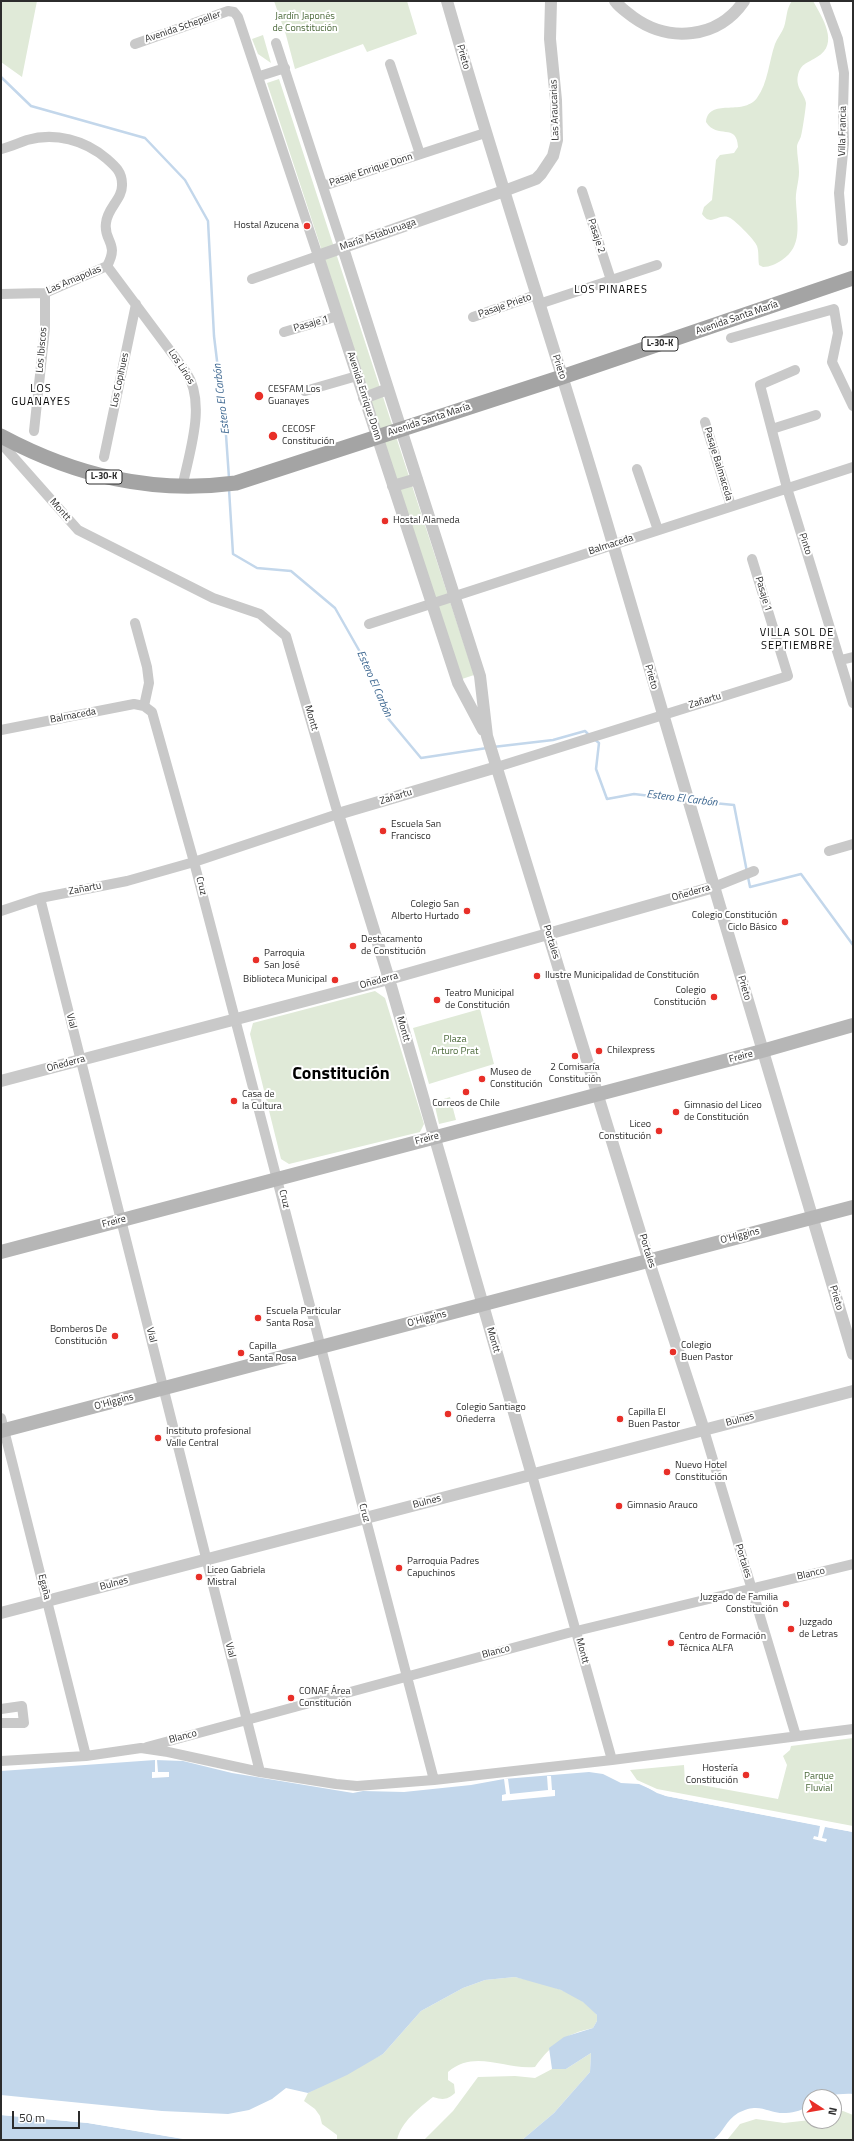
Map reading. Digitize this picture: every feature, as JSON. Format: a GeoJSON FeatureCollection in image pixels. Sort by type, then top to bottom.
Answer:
{"type":"FeatureCollection","features":[{"type":"Feature","properties":{"kind":"main road","name":"Avenida Santa María"},"geometry":{"type":"LineString","coordinates":[[1,436],[51,459],[108,478],[145,485],[182,488],[236,483],[562,377],[853,278]]}},
{"type":"Feature","properties":{"kind":"main road","name":"Freire"},"geometry":{"type":"LineString","coordinates":[[1,1252],[762,1051],[853,1025]]}},
{"type":"Feature","properties":{"kind":"main road","name":"O'Higgins"},"geometry":{"type":"LineString","coordinates":[[2,1427],[164,1388],[853,1207]]}},
{"type":"Feature","properties":{"kind":"street","name":"Prieto"},"geometry":{"type":"LineString","coordinates":[[447,1],[485,133],[614,544],[662,715],[853,1354]]}},
{"type":"Feature","properties":{"kind":"street","name":"Las Araucarias"},"geometry":{"type":"LineString","coordinates":[[504,191],[536,179],[550,163],[556,148],[556,100],[550,38],[551,1]]}},
{"type":"Feature","properties":{"kind":"street"},"geometry":{"type":"LineString","coordinates":[[615,1],[650,28],[678,35],[697,33],[717,25],[739,8],[744,1]]}},
{"type":"Feature","properties":{"kind":"street","name":"Villa Francia"},"geometry":{"type":"LineString","coordinates":[[824,1],[838,39],[844,73],[842,110],[844,143],[839,193],[843,241]]}},
{"type":"Feature","properties":{"kind":"street","name":"Avenida Schepeller"},"geometry":{"type":"LineString","coordinates":[[135,44],[231,11],[238,17],[260,76]]}},
{"type":"Feature","properties":{"kind":"street","name":"Avenida Enrique Donn"},"geometry":{"type":"LineString","coordinates":[[276,43],[480,676],[487,736],[495,763]]}},
{"type":"Feature","properties":{"kind":"street","name":"Pasaje Enrique Donn"},"geometry":{"type":"LineString","coordinates":[[390,64],[420,154]]}},
{"type":"Feature","properties":{"kind":"street"},"geometry":{"type":"LineString","coordinates":[[260,76],[285,68]]}},
{"type":"Feature","properties":{"kind":"street","name":"Avenida Enrique Donn"},"geometry":{"type":"LineString","coordinates":[[260,76],[458,683],[487,736]]}},
{"type":"Feature","properties":{"kind":"street","name":"Pasaje Enrique Donn"},"geometry":{"type":"LineString","coordinates":[[323,186],[485,133]]}},
{"type":"Feature","properties":{"kind":"street","name":"Las Amapolas"},"geometry":{"type":"LineString","coordinates":[[1,149],[37,138],[58,137],[85,144],[102,154],[115,166],[122,177],[122,188],[106,223],[107,235],[113,245],[111,258],[107,266],[45,293],[1,294]]}},
{"type":"Feature","properties":{"kind":"street","name":"María Astaburuaga"},"geometry":{"type":"LineString","coordinates":[[252,279],[504,191]]}},
{"type":"Feature","properties":{"kind":"street","name":"Pasaje 2"},"geometry":{"type":"LineString","coordinates":[[582,191],[611,280]]}},
{"type":"Feature","properties":{"kind":"street"},"geometry":{"type":"LineString","coordinates":[[538,300],[611,280],[657,265]]}},
{"type":"Feature","properties":{"kind":"street","name":"Los Lirios"},"geometry":{"type":"LineString","coordinates":[[107,266],[190,378],[195,390],[197,407],[182,488]]}},
{"type":"Feature","properties":{"kind":"street","name":"Los Ibiscos"},"geometry":{"type":"LineString","coordinates":[[34,432],[45,328],[45,293]]}},
{"type":"Feature","properties":{"kind":"street","name":"Pasaje Prieto"},"geometry":{"type":"LineString","coordinates":[[473,317],[538,300]]}},
{"type":"Feature","properties":{"kind":"street","name":"Los Copihues"},"geometry":{"type":"LineString","coordinates":[[104,457],[136,304]]}},
{"type":"Feature","properties":{"kind":"street"},"geometry":{"type":"LineString","coordinates":[[731,338],[834,309],[838,332],[832,362],[853,406]]}},
{"type":"Feature","properties":{"kind":"street","name":"Pasaje 1"},"geometry":{"type":"LineString","coordinates":[[284,332],[338,316]]}},
{"type":"Feature","properties":{"kind":"street","name":"Pinto"},"geometry":{"type":"LineString","coordinates":[[795,370],[760,385],[787,488],[853,703]]}},
{"type":"Feature","properties":{"kind":"street"},"geometry":{"type":"LineString","coordinates":[[305,391],[358,376]]}},
{"type":"Feature","properties":{"kind":"street"},"geometry":{"type":"LineString","coordinates":[[364,398],[388,389]]}},
{"type":"Feature","properties":{"kind":"street"},"geometry":{"type":"LineString","coordinates":[[772,429],[816,415]]}},
{"type":"Feature","properties":{"kind":"street","name":"Pasaje Balmaceda"},"geometry":{"type":"LineString","coordinates":[[705,422],[731,506]]}},
{"type":"Feature","properties":{"kind":"street","name":"Montt"},"geometry":{"type":"LineString","coordinates":[[1,444],[78,530],[213,598],[260,614],[286,636],[338,814],[389,978],[577,1631],[612,1760]]}},
{"type":"Feature","properties":{"kind":"street","name":"Balmaceda"},"geometry":{"type":"LineString","coordinates":[[369,624],[731,506],[853,468]]}},
{"type":"Feature","properties":{"kind":"street"},"geometry":{"type":"LineString","coordinates":[[637,469],[658,530]]}},
{"type":"Feature","properties":{"kind":"street"},"geometry":{"type":"LineString","coordinates":[[393,486],[416,479]]}},
{"type":"Feature","properties":{"kind":"street","name":"Pasaje 1"},"geometry":{"type":"LineString","coordinates":[[752,559],[788,676]]}},
{"type":"Feature","properties":{"kind":"street"},"geometry":{"type":"LineString","coordinates":[[135,623],[147,667],[149,683],[144,706]]}},
{"type":"Feature","properties":{"kind":"street"},"geometry":{"type":"LineString","coordinates":[[841,660],[853,657]]}},
{"type":"Feature","properties":{"kind":"street","name":"Zañartu"},"geometry":{"type":"LineString","coordinates":[[1,911],[40,898],[127,881],[194,862],[495,763],[607,734],[662,715],[788,676]]}},
{"type":"Feature","properties":{"kind":"street"},"geometry":{"type":"LineString","coordinates":[[464,696],[471,699],[477,698],[481,693]]}},
{"type":"Feature","properties":{"kind":"street","name":"Balmaceda"},"geometry":{"type":"LineString","coordinates":[[1,730],[134,704],[144,706]]}},
{"type":"Feature","properties":{"kind":"street","name":"Cruz"},"geometry":{"type":"LineString","coordinates":[[144,706],[152,712],[194,862],[434,1780]]}},
{"type":"Feature","properties":{"kind":"street","name":"Portales"},"geometry":{"type":"LineString","coordinates":[[495,763],[649,1260],[704,1430],[796,1736]]}},
{"type":"Feature","properties":{"kind":"street"},"geometry":{"type":"LineString","coordinates":[[829,851],[853,844]]}},
{"type":"Feature","properties":{"kind":"street","name":"Oñederra"},"geometry":{"type":"LineString","coordinates":[[1,1081],[389,978],[548,934],[714,887],[754,871]]}},
{"type":"Feature","properties":{"kind":"street","name":"Vial"},"geometry":{"type":"LineString","coordinates":[[40,898],[260,1772]]}},
{"type":"Feature","properties":{"kind":"street","name":"Bulnes"},"geometry":{"type":"LineString","coordinates":[[1,1613],[853,1390]]}},
{"type":"Feature","properties":{"kind":"street","name":"Egaña"},"geometry":{"type":"LineString","coordinates":[[2,1427],[86,1756]]}},
{"type":"Feature","properties":{"kind":"street","name":"Blanco"},"geometry":{"type":"LineString","coordinates":[[141,1748],[407,1675],[577,1631],[752,1587],[853,1564]]}},
{"type":"Feature","properties":{"kind":"street"},"geometry":{"type":"LineString","coordinates":[[1,1709],[22,1706],[24,1723],[1,1723]]}},
{"type":"Feature","properties":{"kind":"street"},"geometry":{"type":"LineString","coordinates":[[1,1761],[86,1756],[141,1748],[168,1752],[260,1772],[346,1786],[434,1780],[612,1760],[853,1729]]}},
{"type":"Feature","properties":{"kind":"green space"},"geometry":{"type":"Polygon","coordinates":[[[1,1],[37,1],[22,77],[1,62],[1,1]]]}},
{"type":"Feature","properties":{"kind":"green space","name":"Jardín Japonés de Constitución"},"geometry":{"type":"Polygon","coordinates":[[[274,1],[407,1],[417,34],[367,52],[363,44],[295,69],[286,35],[274,1]]]}},
{"type":"Feature","properties":{"kind":"green space"},"geometry":{"type":"Polygon","coordinates":[[[792,1],[813,1],[824,22],[828,38],[824,52],[801,68],[797,80],[806,103],[802,134],[797,144],[799,172],[796,198],[798,226],[796,241],[789,254],[782,260],[773,265],[763,267],[759,265],[757,246],[748,234],[731,218],[721,217],[708,220],[702,214],[704,207],[712,200],[716,160],[720,155],[734,153],[738,147],[737,139],[734,135],[716,130],[710,127],[706,122],[708,115],[713,110],[743,106],[751,103],[757,98],[764,86],[775,44],[784,27],[792,1]]]}},
{"type":"Feature","properties":{"kind":"green space"},"geometry":{"type":"Polygon","coordinates":[[[263,35],[271,63],[258,54],[252,39],[263,35]]]}},
{"type":"Feature","properties":{"kind":"green space"},"geometry":{"type":"Polygon","coordinates":[[[279,79],[474,675],[462,679],[267,83],[279,79]]]}},
{"type":"Feature","properties":{"kind":"green space"},"geometry":{"type":"Polygon","coordinates":[[[375,991],[385,998],[424,1124],[420,1132],[289,1164],[281,1159],[250,1034],[253,1023],[375,991]]]}},
{"type":"Feature","properties":{"kind":"green space","name":"Plaza Arturo Prat"},"geometry":{"type":"Polygon","coordinates":[[[480,1009],[494,1064],[429,1084],[413,1028],[480,1009]]]}},
{"type":"Feature","properties":{"kind":"green space"},"geometry":{"type":"Polygon","coordinates":[[[450,1097],[456,1120],[439,1124],[434,1102],[450,1097]]]}},
{"type":"Feature","properties":{"kind":"green space","name":"Parque Fluvial"},"geometry":{"type":"Polygon","coordinates":[[[853,1738],[853,1826],[657,1789],[637,1780],[630,1770],[684,1765],[685,1782],[778,1799],[787,1765],[783,1756],[790,1750],[791,1746],[853,1738]]]}},
{"type":"Feature","properties":{"kind":"green space"},"geometry":{"type":"Polygon","coordinates":[[[515,1977],[559,1989],[580,2000],[589,2006],[597,2015],[597,2021],[593,2028],[575,2033],[560,2041],[547,2052],[535,2067],[512,2066],[479,2061],[458,2065],[448,2072],[448,2080],[454,2084],[455,2093],[447,2098],[442,2099],[433,2097],[428,2101],[406,2121],[397,2140],[337,2140],[337,2135],[322,2124],[320,2116],[315,2109],[304,2101],[308,2093],[383,2054],[421,2011],[463,1988],[485,1980],[515,1977]]]}},
{"type":"Feature","properties":{"kind":"green space"},"geometry":{"type":"Polygon","coordinates":[[[591,2053],[590,2072],[554,2113],[522,2140],[424,2140],[453,2111],[478,2077],[515,2076],[535,2078],[552,2069],[566,2069],[591,2053]]]}},
{"type":"Feature","properties":{"kind":"green space"},"geometry":{"type":"Polygon","coordinates":[[[843,2111],[853,2115],[853,2140],[727,2140],[740,2124],[756,2119],[784,2123],[802,2121],[802,2129],[842,2129],[843,2111]]]}},
{"type":"Feature","properties":{"kind":"water"},"geometry":{"type":"Polygon","coordinates":[[[155,1760],[183,1761],[232,1773],[353,1793],[363,1791],[404,1792],[471,1785],[504,1779],[589,1772],[603,1774],[621,1783],[639,1784],[666,1796],[853,1832],[853,2094],[842,2094],[842,2089],[802,2089],[802,2110],[789,2113],[779,2113],[758,2108],[746,2110],[734,2116],[713,2140],[522,2140],[554,2113],[590,2072],[591,2053],[566,2069],[552,2069],[549,2048],[564,2037],[593,2028],[597,2021],[597,2015],[583,2002],[561,1990],[515,1977],[485,1980],[463,1988],[421,2011],[383,2054],[347,2075],[308,2093],[286,2088],[272,2099],[249,2110],[228,2114],[162,2111],[1,2095],[1,1771],[155,1760]]]}},
{"type":"Feature","properties":{"kind":"water"},"geometry":{"type":"Polygon","coordinates":[[[1,2115],[88,2123],[189,2140],[1,2140],[1,2115]]]}},
{"type":"Feature","properties":{"kind":"pier"},"geometry":{"type":"Polygon","coordinates":[[[155,1760],[157,1760],[158,1772],[169,1772],[169,1777],[152,1778],[152,1772],[155,1772],[155,1760]]]}},
{"type":"Feature","properties":{"kind":"pier"},"geometry":{"type":"Polygon","coordinates":[[[547,1776],[551,1776],[552,1790],[555,1790],[555,1796],[502,1801],[502,1795],[506,1794],[504,1779],[508,1779],[510,1794],[548,1790],[547,1776]]]}},
{"type":"Feature","properties":{"kind":"pier"},"geometry":{"type":"Polygon","coordinates":[[[638,1782],[666,1794],[853,1830],[853,1832],[825,1827],[822,1838],[827,1839],[826,1842],[813,1839],[814,1836],[818,1837],[820,1826],[666,1796],[657,1793],[638,1782]]]}},
{"type":"Feature","properties":{"kind":"pier"},"geometry":{"type":"Polygon","coordinates":[[[1,2113],[88,2121],[175,2135],[191,2140],[88,2123],[1,2115],[1,2113]]]}},
{"type":"Feature","properties":{"kind":"waterway","name":"Estero El Carbón"},"geometry":{"type":"LineString","coordinates":[[1,77],[31,106],[145,138],[185,180],[208,221],[214,336],[226,435],[229,478]]}},
{"type":"Feature","properties":{"kind":"waterway","name":"Estero El Carbón"},"geometry":{"type":"LineString","coordinates":[[229,489],[233,554],[257,568],[291,571],[335,608],[364,659],[386,716],[421,758],[487,748]]}},
{"type":"Feature","properties":{"kind":"waterway","name":"Estero El Carbón"},"geometry":{"type":"LineString","coordinates":[[493,747],[553,740],[585,731],[589,735]]}},
{"type":"Feature","properties":{"kind":"waterway","name":"Estero El Carbón"},"geometry":{"type":"LineString","coordinates":[[594,739],[599,743],[596,769],[607,799],[634,794],[684,800]]}},
{"type":"Feature","properties":{"kind":"waterway","name":"Estero El Carbón"},"geometry":{"type":"LineString","coordinates":[[693,801],[734,805],[747,872]]}},
{"type":"Feature","properties":{"kind":"waterway","name":"Estero El Carbón"},"geometry":{"type":"LineString","coordinates":[[748,877],[750,887],[801,874],[853,945]]}},
{"type":"Feature","properties":{"kind":"place","name":"Hostal Azucena"},"geometry":{"type":"Point","coordinates":[307,226]}},
{"type":"Feature","properties":{"kind":"place","name":"CESFAM Los Guanayes"},"geometry":{"type":"Point","coordinates":[259,396]}},
{"type":"Feature","properties":{"kind":"place","name":"CECOSF Constitución"},"geometry":{"type":"Point","coordinates":[273,436]}},
{"type":"Feature","properties":{"kind":"place","name":"Hostal Alameda"},"geometry":{"type":"Point","coordinates":[385,521]}},
{"type":"Feature","properties":{"kind":"place","name":"Escuela San Francisco"},"geometry":{"type":"Point","coordinates":[383,831]}},
{"type":"Feature","properties":{"kind":"place","name":"Colegio San Alberto Hurtado"},"geometry":{"type":"Point","coordinates":[467,911]}},
{"type":"Feature","properties":{"kind":"place","name":"Colegio Constitución Ciclo Básico"},"geometry":{"type":"Point","coordinates":[785,922]}},
{"type":"Feature","properties":{"kind":"place","name":"Destacamento de Constitución"},"geometry":{"type":"Point","coordinates":[353,946]}},
{"type":"Feature","properties":{"kind":"place","name":"Parroquia San José"},"geometry":{"type":"Point","coordinates":[256,960]}},
{"type":"Feature","properties":{"kind":"place","name":"Ilustre Municipalidad de Constitución"},"geometry":{"type":"Point","coordinates":[537,976]}},
{"type":"Feature","properties":{"kind":"place","name":"Biblioteca Municipal"},"geometry":{"type":"Point","coordinates":[335,980]}},
{"type":"Feature","properties":{"kind":"place","name":"Colegio Constitución"},"geometry":{"type":"Point","coordinates":[714,997]}},
{"type":"Feature","properties":{"kind":"place","name":"Teatro Municipal de Constitución"},"geometry":{"type":"Point","coordinates":[437,1000]}},
{"type":"Feature","properties":{"kind":"place","name":"Chilexpress"},"geometry":{"type":"Point","coordinates":[599,1051]}},
{"type":"Feature","properties":{"kind":"place","name":"2 Comisaría Constitución"},"geometry":{"type":"Point","coordinates":[575,1056]}},
{"type":"Feature","properties":{"kind":"place","name":"Museo de Constitución"},"geometry":{"type":"Point","coordinates":[482,1079]}},
{"type":"Feature","properties":{"kind":"place","name":"Correos de Chile"},"geometry":{"type":"Point","coordinates":[466,1092]}},
{"type":"Feature","properties":{"kind":"place","name":"Casa de la Cultura"},"geometry":{"type":"Point","coordinates":[234,1101]}},
{"type":"Feature","properties":{"kind":"place","name":"Gimnasio del Liceo de Constitución"},"geometry":{"type":"Point","coordinates":[676,1112]}},
{"type":"Feature","properties":{"kind":"place","name":"Liceo Constitución"},"geometry":{"type":"Point","coordinates":[659,1131]}},
{"type":"Feature","properties":{"kind":"place","name":"Escuela Particular Santa Rosa"},"geometry":{"type":"Point","coordinates":[258,1318]}},
{"type":"Feature","properties":{"kind":"place","name":"Bomberos De Constitución"},"geometry":{"type":"Point","coordinates":[115,1336]}},
{"type":"Feature","properties":{"kind":"place","name":"Colegio Buen Pastor"},"geometry":{"type":"Point","coordinates":[673,1352]}},
{"type":"Feature","properties":{"kind":"place","name":"Capilla Santa Rosa"},"geometry":{"type":"Point","coordinates":[241,1353]}},
{"type":"Feature","properties":{"kind":"place","name":"Colegio Santiago Oñederra"},"geometry":{"type":"Point","coordinates":[448,1414]}},
{"type":"Feature","properties":{"kind":"place","name":"Capilla El Buen Pastor"},"geometry":{"type":"Point","coordinates":[620,1419]}},
{"type":"Feature","properties":{"kind":"place","name":"Instituto profesional Valle Central"},"geometry":{"type":"Point","coordinates":[158,1438]}},
{"type":"Feature","properties":{"kind":"place","name":"Nuevo Hotel Constitución"},"geometry":{"type":"Point","coordinates":[667,1472]}},
{"type":"Feature","properties":{"kind":"place","name":"Gimnasio Arauco"},"geometry":{"type":"Point","coordinates":[619,1506]}},
{"type":"Feature","properties":{"kind":"place","name":"Parroquia Padres Capuchinos"},"geometry":{"type":"Point","coordinates":[399,1568]}},
{"type":"Feature","properties":{"kind":"place","name":"Liceo Gabriela Mistral"},"geometry":{"type":"Point","coordinates":[199,1577]}},
{"type":"Feature","properties":{"kind":"place","name":"Juzgado de Familia Constitución"},"geometry":{"type":"Point","coordinates":[786,1604]}},
{"type":"Feature","properties":{"kind":"place","name":"Juzgado de Letras"},"geometry":{"type":"Point","coordinates":[791,1629]}},
{"type":"Feature","properties":{"kind":"place","name":"Centro de Formación Técnica ALFA"},"geometry":{"type":"Point","coordinates":[671,1643]}},
{"type":"Feature","properties":{"kind":"place","name":"CONAF Área Constitución"},"geometry":{"type":"Point","coordinates":[291,1698]}},
{"type":"Feature","properties":{"kind":"place","name":"Hostería Constitución"},"geometry":{"type":"Point","coordinates":[746,1775]}},
{"type":"Feature","properties":{"kind":"district","name":"LOS PINARES"},"geometry":{"type":"Point","coordinates":[611,290]}},
{"type":"Feature","properties":{"kind":"district","name":"LOS GUANAYES"},"geometry":{"type":"Point","coordinates":[41,395]}},
{"type":"Feature","properties":{"kind":"district","name":"VILLA SOL DE SEPTIEMBRE"},"geometry":{"type":"Point","coordinates":[797,639]}},
{"type":"Feature","properties":{"kind":"district","name":"Constitución"},"geometry":{"type":"Point","coordinates":[341,1075]}}]}
